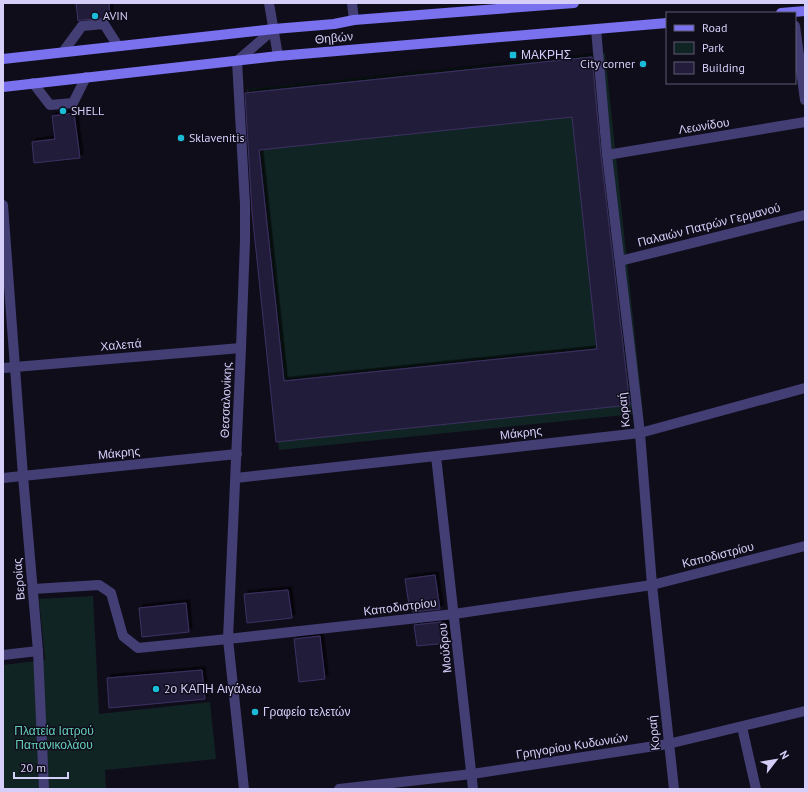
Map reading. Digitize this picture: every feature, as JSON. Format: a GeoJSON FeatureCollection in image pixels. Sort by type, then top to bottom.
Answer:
{"type":"FeatureCollection","features":[{"type":"Feature","properties":{"kind":"main road","name":"Θηβών"},"geometry":{"type":"LineString","coordinates":[[3,59],[274,29],[334,24],[354,20],[574,3]]}},
{"type":"Feature","properties":{"kind":"main road"},"geometry":{"type":"LineString","coordinates":[[793,12],[805,11]]}},
{"type":"Feature","properties":{"kind":"main road","name":"Θηβών"},"geometry":{"type":"LineString","coordinates":[[3,87],[278,56],[666,23]]}},
{"type":"Feature","properties":{"kind":"street"},"geometry":{"type":"LineString","coordinates":[[270,3],[278,56]]}},
{"type":"Feature","properties":{"kind":"street"},"geometry":{"type":"LineString","coordinates":[[352,3],[354,20]]}},
{"type":"Feature","properties":{"kind":"street"},"geometry":{"type":"LineString","coordinates":[[63,52],[82,26],[104,24],[118,46]]}},
{"type":"Feature","properties":{"kind":"street"},"geometry":{"type":"LineString","coordinates":[[237,61],[274,29]]}},
{"type":"Feature","properties":{"kind":"street","name":"Κοραή"},"geometry":{"type":"LineString","coordinates":[[596,29],[607,155],[640,433],[652,585],[674,789]]}},
{"type":"Feature","properties":{"kind":"street"},"geometry":{"type":"LineString","coordinates":[[796,33],[805,100]]}},
{"type":"Feature","properties":{"kind":"street","name":"Θεσσαλονίκης"},"geometry":{"type":"LineString","coordinates":[[237,61],[245,204],[237,454],[228,639],[244,789]]}},
{"type":"Feature","properties":{"kind":"street"},"geometry":{"type":"LineString","coordinates":[[33,83],[50,105],[73,103],[86,77]]}},
{"type":"Feature","properties":{"kind":"street","name":"Λεωνίδου"},"geometry":{"type":"LineString","coordinates":[[607,155],[805,122]]}},
{"type":"Feature","properties":{"kind":"street","name":"Βεροίας"},"geometry":{"type":"LineString","coordinates":[[3,205],[5,264],[16,366],[23,476],[38,651],[44,789]]}},
{"type":"Feature","properties":{"kind":"street","name":"Παλαιών Πατρών Γερμανού"},"geometry":{"type":"LineString","coordinates":[[620,261],[805,215]]}},
{"type":"Feature","properties":{"kind":"street","name":"Χαλεπά"},"geometry":{"type":"LineString","coordinates":[[3,368],[241,348]]}},
{"type":"Feature","properties":{"kind":"street","name":"Μάκρης"},"geometry":{"type":"LineString","coordinates":[[236,478],[640,433],[805,388]]}},
{"type":"Feature","properties":{"kind":"street","name":"Μάκρης"},"geometry":{"type":"LineString","coordinates":[[3,478],[237,454]]}},
{"type":"Feature","properties":{"kind":"street","name":"Μούδρου"},"geometry":{"type":"LineString","coordinates":[[436,456],[473,789]]}},
{"type":"Feature","properties":{"kind":"street","name":"Καποδιστρίου"},"geometry":{"type":"LineString","coordinates":[[33,589],[99,585],[111,593],[123,636],[138,648],[454,614],[652,585],[805,546]]}},
{"type":"Feature","properties":{"kind":"street"},"geometry":{"type":"LineString","coordinates":[[3,655],[38,651]]}},
{"type":"Feature","properties":{"kind":"street","name":"Γρηγορίου Κυδωνιών"},"geometry":{"type":"LineString","coordinates":[[339,789],[472,774],[668,744],[805,711]]}},
{"type":"Feature","properties":{"kind":"street"},"geometry":{"type":"LineString","coordinates":[[742,727],[756,789]]}},
{"type":"Feature","properties":{"kind":"green space"},"geometry":{"type":"Polygon","coordinates":[[[605,53],[643,413],[279,450],[247,89],[605,53]]]}},
{"type":"Feature","properties":{"kind":"green space","name":"Πλατεία Ιατρού Παπανικολάου"},"geometry":{"type":"Polygon","coordinates":[[[93,596],[99,714],[210,702],[216,759],[105,770],[106,789],[3,789],[3,665],[45,660],[39,599],[93,596]]]}},
{"type":"Feature","properties":{"kind":"building"},"geometry":{"type":"Polygon","coordinates":[[[76,3],[109,3],[110,18],[78,21],[76,3]]]}},
{"type":"Feature","properties":{"kind":"building"},"geometry":{"type":"Polygon","coordinates":[[[592,57],[601,156],[630,405],[276,442],[252,212],[245,93],[592,57]],[[572,117],[259,150],[284,381],[597,349],[572,117]]]}},
{"type":"Feature","properties":{"kind":"building"},"geometry":{"type":"Polygon","coordinates":[[[74,113],[80,158],[34,163],[32,142],[55,139],[52,116],[74,113]]]}},
{"type":"Feature","properties":{"kind":"building"},"geometry":{"type":"Polygon","coordinates":[[[435,575],[440,609],[413,612],[412,605],[409,605],[405,579],[435,575]]]}},
{"type":"Feature","properties":{"kind":"building"},"geometry":{"type":"Polygon","coordinates":[[[288,590],[292,618],[247,623],[244,594],[288,590]]]}},
{"type":"Feature","properties":{"kind":"building"},"geometry":{"type":"Polygon","coordinates":[[[186,603],[189,632],[142,637],[139,608],[186,603]]]}},
{"type":"Feature","properties":{"kind":"building"},"geometry":{"type":"Polygon","coordinates":[[[441,622],[446,623],[448,643],[417,646],[414,625],[441,622]]]}},
{"type":"Feature","properties":{"kind":"building"},"geometry":{"type":"Polygon","coordinates":[[[320,636],[325,679],[299,682],[294,639],[320,636]]]}},
{"type":"Feature","properties":{"kind":"building","name":"2ο ΚΑΠΗ Αιγάλεω"},"geometry":{"type":"Polygon","coordinates":[[[202,670],[205,699],[109,708],[107,678],[202,670]]]}},
{"type":"Feature","properties":{"kind":"place","name":"AVIN"},"geometry":{"type":"Point","coordinates":[95,16]}},
{"type":"Feature","properties":{"kind":"place","name":"ΜΑΚΡΗΣ"},"geometry":{"type":"Point","coordinates":[513,55]}},
{"type":"Feature","properties":{"kind":"place","name":"City corner"},"geometry":{"type":"Point","coordinates":[643,64]}},
{"type":"Feature","properties":{"kind":"place","name":"SHELL"},"geometry":{"type":"Point","coordinates":[63,111]}},
{"type":"Feature","properties":{"kind":"place","name":"Sklavenitis"},"geometry":{"type":"Point","coordinates":[181,138]}},
{"type":"Feature","properties":{"kind":"place","name":"2ο ΚΑΠΗ Αιγάλεω"},"geometry":{"type":"Point","coordinates":[156,689]}},
{"type":"Feature","properties":{"kind":"place","name":"Γραφείο τελετών"},"geometry":{"type":"Point","coordinates":[255,712]}}]}
